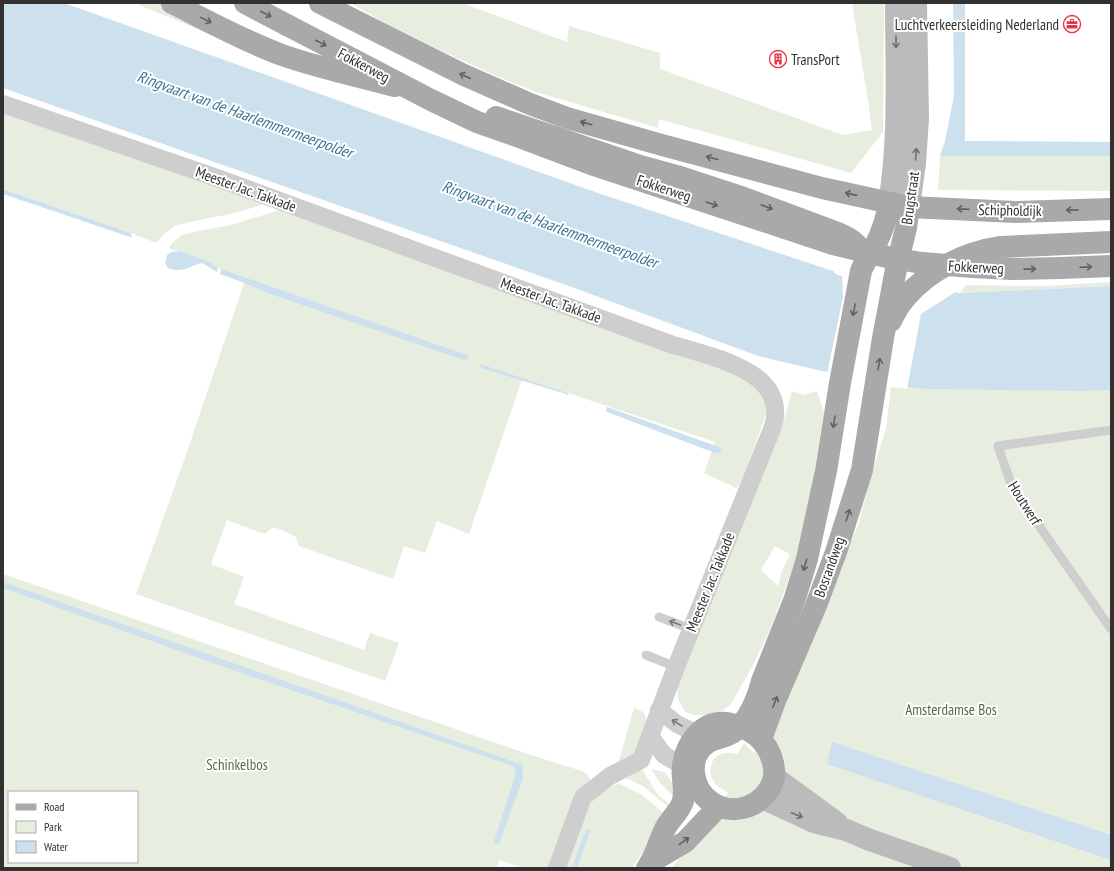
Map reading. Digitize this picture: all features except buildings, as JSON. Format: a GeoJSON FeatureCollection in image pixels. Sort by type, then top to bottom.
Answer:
{"type":"FeatureCollection","features":[{"type":"Feature","properties":{"kind":"main road"},"geometry":{"type":"LineString","coordinates":[[172,3],[252,42],[294,59],[405,88],[475,110],[637,166],[677,176],[744,198],[838,233],[852,240],[857,245],[863,254],[863,266]]}},
{"type":"Feature","properties":{"kind":"main road","name":"Fokkerweg"},"geometry":{"type":"LineString","coordinates":[[245,3],[431,100],[477,122],[591,164],[833,244],[891,258],[929,263],[1012,269],[1111,266]]}},
{"type":"Feature","properties":{"kind":"main road"},"geometry":{"type":"LineString","coordinates":[[320,3],[477,81],[567,118],[822,188],[894,211]]}},
{"type":"Feature","properties":{"kind":"main road","name":"Schipholdijk"},"geometry":{"type":"LineString","coordinates":[[894,211],[1016,212],[1111,209]]}},
{"type":"Feature","properties":{"kind":"main road"},"geometry":{"type":"LineString","coordinates":[[838,233],[851,234],[861,232],[894,211]]}},
{"type":"Feature","properties":{"kind":"main road","name":"Brugstraat"},"geometry":{"type":"LineString","coordinates":[[840,383],[863,266],[894,211],[906,228],[894,277],[874,389]]}},
{"type":"Feature","properties":{"kind":"main road"},"geometry":{"type":"LineString","coordinates":[[883,338],[905,297],[921,282],[941,268],[959,259],[987,249],[1001,247],[1111,242]]}},
{"type":"Feature","properties":{"kind":"main road","name":"Bosrandweg"},"geometry":{"type":"LineString","coordinates":[[733,725],[745,720],[759,693],[762,681],[795,598],[807,559],[826,471],[840,383]]}},
{"type":"Feature","properties":{"kind":"main road","name":"Bosrandweg"},"geometry":{"type":"LineString","coordinates":[[761,739],[836,552],[862,470],[874,389]]}},
{"type":"Feature","properties":{"kind":"main road"},"geometry":{"type":"LineString","coordinates":[[649,865],[666,827],[682,804],[687,774],[687,751],[693,738],[702,729],[718,723],[733,725],[749,730],[761,739],[768,748],[774,769],[774,777],[769,789],[762,798],[752,806],[740,810],[728,810],[718,807],[706,799],[699,790],[694,778],[687,774]]}},
{"type":"Feature","properties":{"kind":"main road"},"geometry":{"type":"LineString","coordinates":[[687,774],[694,766],[696,754],[706,743],[732,733],[733,725]]}},
{"type":"Feature","properties":{"kind":"main road"},"geometry":{"type":"LineString","coordinates":[[649,865],[685,842],[718,807]]}},
{"type":"Feature","properties":{"kind":"street","name":"Brugstraat"},"geometry":{"type":"LineString","coordinates":[[894,211],[893,181],[895,154],[896,3]]}},
{"type":"Feature","properties":{"kind":"street","name":"Brugstraat"},"geometry":{"type":"LineString","coordinates":[[894,211],[915,164],[918,118],[916,3]]}},
{"type":"Feature","properties":{"kind":"street","name":"Meester Jac. Takkade"},"geometry":{"type":"LineString","coordinates":[[3,104],[220,179],[673,344],[730,363],[753,374],[761,381],[771,393],[775,406],[775,417],[772,429],[691,629],[650,736]]}},
{"type":"Feature","properties":{"kind":"street"},"geometry":{"type":"LineString","coordinates":[[659,710],[677,724],[698,734]]}},
{"type":"Feature","properties":{"kind":"street"},"geometry":{"type":"LineString","coordinates":[[650,736],[664,755],[687,774]]}},
{"type":"Feature","properties":{"kind":"street"},"geometry":{"type":"LineString","coordinates":[[557,868],[583,797],[610,776],[640,760],[650,736]]}},
{"type":"Feature","properties":{"kind":"street"},"geometry":{"type":"LineString","coordinates":[[774,777],[846,830]]}},
{"type":"Feature","properties":{"kind":"street"},"geometry":{"type":"LineString","coordinates":[[762,798],[814,822],[846,830],[950,868]]}},
{"type":"Feature","properties":{"kind":"lane","name":"Houtwerf"},"geometry":{"type":"LineString","coordinates":[[1111,430],[998,446],[1012,487],[1111,629]]}},
{"type":"Feature","properties":{"kind":"lane"},"geometry":{"type":"LineString","coordinates":[[659,617],[691,629]]}},
{"type":"Feature","properties":{"kind":"lane"},"geometry":{"type":"LineString","coordinates":[[646,655],[676,667]]}},
{"type":"Feature","properties":{"kind":"green space"},"geometry":{"type":"Polygon","coordinates":[[[134,3],[162,3],[217,37],[134,3]]]}},
{"type":"Feature","properties":{"kind":"green space"},"geometry":{"type":"Polygon","coordinates":[[[350,3],[462,3],[567,42],[569,26],[660,53],[660,69],[843,135],[872,130],[852,3],[884,3],[883,132],[851,173],[659,119],[658,128],[536,92],[494,75],[385,23],[350,3]]]}},
{"type":"Feature","properties":{"kind":"green space"},"geometry":{"type":"Polygon","coordinates":[[[3,110],[264,204],[226,215],[174,226],[156,243],[4,189],[3,110]]]}},
{"type":"Feature","properties":{"kind":"green space"},"geometry":{"type":"Polygon","coordinates":[[[940,156],[1111,156],[1111,191],[938,190],[940,156]]]}},
{"type":"Feature","properties":{"kind":"green space"},"geometry":{"type":"Polygon","coordinates":[[[280,210],[737,372],[760,392],[768,408],[742,482],[736,488],[704,473],[715,442],[481,364],[481,368],[522,380],[469,534],[437,521],[425,553],[404,546],[393,579],[299,546],[295,536],[274,527],[264,534],[227,520],[211,564],[244,577],[234,604],[364,650],[370,633],[399,643],[385,681],[136,594],[186,455],[244,283],[270,294],[468,356],[218,268],[208,261],[169,248],[172,243],[182,235],[231,225],[280,210]]]}},
{"type":"Feature","properties":{"kind":"green space"},"geometry":{"type":"Polygon","coordinates":[[[1111,282],[1111,286],[960,293],[966,285],[1045,286],[1111,282]]]}},
{"type":"Feature","properties":{"kind":"green space","name":"Amsterdamse Bos"},"geometry":{"type":"Polygon","coordinates":[[[1111,316],[1111,868],[672,868],[711,819],[728,792],[721,789],[714,782],[710,769],[712,763],[721,754],[737,754],[744,743],[754,753],[767,733],[859,523],[871,475],[886,429],[891,385],[1111,316]]]}},
{"type":"Feature","properties":{"kind":"green space"},"geometry":{"type":"Polygon","coordinates":[[[792,391],[803,395],[817,391],[824,412],[802,539],[770,630],[751,669],[731,704],[722,711],[708,715],[694,715],[685,712],[678,699],[677,685],[720,565],[782,427],[792,391]],[[775,546],[761,570],[778,586],[781,574],[790,554],[775,546]]]}},
{"type":"Feature","properties":{"kind":"green space","name":"Schinkelbos"},"geometry":{"type":"Polygon","coordinates":[[[3,574],[528,754],[582,771],[588,775],[590,780],[579,790],[553,868],[523,868],[499,860],[497,868],[3,868],[3,574]]]}},
{"type":"Feature","properties":{"kind":"green space"},"geometry":{"type":"Polygon","coordinates":[[[634,708],[642,711],[645,715],[646,723],[643,734],[636,753],[618,764],[634,708]]]}},
{"type":"Feature","properties":{"kind":"green space"},"geometry":{"type":"Polygon","coordinates":[[[642,769],[658,795],[673,807],[672,810],[643,786],[626,778],[642,769]]]}},
{"type":"Feature","properties":{"kind":"green space"},"geometry":{"type":"Polygon","coordinates":[[[651,769],[665,772],[673,784],[674,797],[660,783],[651,769]]]}},
{"type":"Feature","properties":{"kind":"green space"},"geometry":{"type":"Polygon","coordinates":[[[618,783],[642,795],[667,816],[632,868],[564,868],[584,813],[592,800],[618,783]]]}},
{"type":"Feature","properties":{"kind":"water","name":"Ringvaart van de Haarlemmermeerpolder"},"geometry":{"type":"Polygon","coordinates":[[[3,3],[64,3],[598,193],[833,271],[837,275],[960,293],[1111,286],[1111,390],[930,389],[905,387],[822,371],[758,356],[569,286],[3,88],[3,3]]]}},
{"type":"Feature","properties":{"kind":"water"},"geometry":{"type":"Polygon","coordinates":[[[953,3],[965,3],[965,141],[1111,142],[1111,156],[940,156],[945,141],[954,96],[953,3]]]}},
{"type":"Feature","properties":{"kind":"water"},"geometry":{"type":"Polygon","coordinates":[[[3,189],[131,233],[132,237],[3,194],[3,189]]]}},
{"type":"Feature","properties":{"kind":"water"},"geometry":{"type":"Polygon","coordinates":[[[179,251],[208,261],[218,268],[217,272],[202,263],[182,270],[173,270],[168,268],[165,263],[167,255],[171,252],[179,251]]]}},
{"type":"Feature","properties":{"kind":"water"},"geometry":{"type":"Polygon","coordinates":[[[221,269],[467,355],[468,359],[464,360],[270,294],[220,274],[221,269]]]}},
{"type":"Feature","properties":{"kind":"water"},"geometry":{"type":"Polygon","coordinates":[[[481,364],[568,393],[569,395],[481,368],[481,364]]]}},
{"type":"Feature","properties":{"kind":"water"},"geometry":{"type":"Polygon","coordinates":[[[607,407],[719,447],[721,450],[719,453],[715,453],[607,412],[607,407]]]}},
{"type":"Feature","properties":{"kind":"water"},"geometry":{"type":"Polygon","coordinates":[[[3,582],[523,765],[523,778],[499,844],[494,842],[516,773],[513,766],[224,667],[3,588],[3,582]]]}},
{"type":"Feature","properties":{"kind":"water"},"geometry":{"type":"Polygon","coordinates":[[[832,742],[1111,835],[1111,860],[827,764],[832,742]]]}},
{"type":"Feature","properties":{"kind":"water"},"geometry":{"type":"Polygon","coordinates":[[[588,829],[591,829],[577,868],[572,868],[583,836],[588,829]]]}},
{"type":"Feature","properties":{"kind":"pier"},"geometry":{"type":"Polygon","coordinates":[[[842,274],[957,291],[921,314],[907,389],[827,374],[843,297],[842,274]]]}},
{"type":"Feature","properties":{"kind":"place","name":"Luchtverkeersleiding Nederland"},"geometry":{"type":"Point","coordinates":[1072,24]}},
{"type":"Feature","properties":{"kind":"place","name":"TransPort"},"geometry":{"type":"Point","coordinates":[778,59]}}]}
